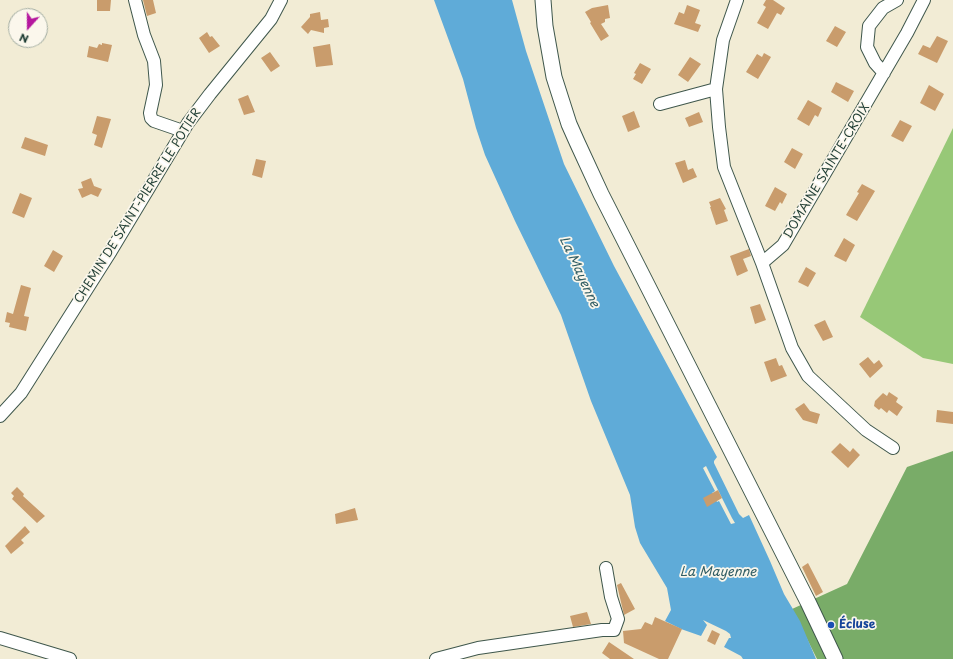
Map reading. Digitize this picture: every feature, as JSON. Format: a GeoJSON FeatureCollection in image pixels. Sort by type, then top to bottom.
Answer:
{"type":"FeatureCollection","features":[{"type":"Feature","properties":{"kind":"main road"},"geometry":{"type":"LineString","coordinates":[[546,3],[550,57],[554,77],[569,124],[580,149],[601,194],[793,572],[833,654]]}},
{"type":"Feature","properties":{"kind":"street"},"geometry":{"type":"LineString","coordinates":[[135,0],[144,35],[154,61],[156,85],[150,113],[151,118],[154,121],[183,131]]}},
{"type":"Feature","properties":{"kind":"street","name":"CHEMIN DE SAINT-PIERRE LE POTIER"},"geometry":{"type":"LineString","coordinates":[[0,416],[25,387],[111,251],[183,131],[210,94],[271,19],[281,0]]}},
{"type":"Feature","properties":{"kind":"street"},"geometry":{"type":"LineString","coordinates":[[737,0],[724,40],[716,89],[724,167],[762,263],[792,348],[808,376],[866,430],[893,448]]}},
{"type":"Feature","properties":{"kind":"street"},"geometry":{"type":"LineString","coordinates":[[884,73],[876,63],[867,47],[869,26],[882,8],[897,0]]}},
{"type":"Feature","properties":{"kind":"street","name":"DOMAINE SAINTE-CROIX"},"geometry":{"type":"LineString","coordinates":[[762,263],[783,245],[884,73],[924,0]]}},
{"type":"Feature","properties":{"kind":"street"},"geometry":{"type":"LineString","coordinates":[[660,104],[716,89]]}},
{"type":"Feature","properties":{"kind":"street"},"geometry":{"type":"LineString","coordinates":[[436,659],[478,648],[602,630],[614,630],[618,619],[611,597],[606,568]]}},
{"type":"Feature","properties":{"kind":"street"},"geometry":{"type":"LineString","coordinates":[[0,638],[70,659]]}},
{"type":"Feature","properties":{"kind":"green space"},"geometry":{"type":"Polygon","coordinates":[[[953,128],[953,364],[923,358],[860,317],[953,128]]]}},
{"type":"Feature","properties":{"kind":"green space"},"geometry":{"type":"Polygon","coordinates":[[[953,451],[953,659],[817,659],[792,609],[847,584],[907,467],[953,451]]]}},
{"type":"Feature","properties":{"kind":"water","name":"La Mayenne"},"geometry":{"type":"Polygon","coordinates":[[[434,0],[512,0],[526,51],[564,164],[614,266],[717,457],[714,463],[739,514],[743,518],[749,515],[784,594],[800,621],[816,659],[743,659],[741,656],[724,647],[729,638],[731,638],[730,634],[726,631],[703,620],[707,625],[701,636],[681,629],[665,621],[671,610],[667,588],[640,543],[635,527],[630,495],[591,401],[561,315],[515,221],[485,155],[463,79],[434,0]],[[706,466],[703,468],[715,491],[712,493],[717,502],[719,501],[731,524],[735,523],[706,466]]]}},
{"type":"Feature","properties":{"kind":"building"},"geometry":{"type":"Polygon","coordinates":[[[97,0],[111,0],[110,11],[97,11],[97,0]]]}},
{"type":"Feature","properties":{"kind":"building"},"geometry":{"type":"Polygon","coordinates":[[[143,0],[153,0],[156,13],[147,16],[143,0]]]}},
{"type":"Feature","properties":{"kind":"building"},"geometry":{"type":"Polygon","coordinates":[[[766,0],[773,0],[785,8],[781,15],[777,13],[768,29],[757,23],[766,7],[763,5],[766,0]]]}},
{"type":"Feature","properties":{"kind":"building"},"geometry":{"type":"Polygon","coordinates":[[[608,5],[610,18],[605,19],[605,22],[601,24],[609,36],[601,41],[585,12],[592,8],[608,5]]]}},
{"type":"Feature","properties":{"kind":"building"},"geometry":{"type":"Polygon","coordinates":[[[687,5],[700,10],[695,23],[701,25],[698,32],[674,24],[679,12],[684,14],[687,5]]]}},
{"type":"Feature","properties":{"kind":"building"},"geometry":{"type":"Polygon","coordinates":[[[320,12],[321,20],[328,19],[329,27],[324,28],[324,33],[311,30],[308,34],[301,27],[310,17],[310,14],[320,12]]]}},
{"type":"Feature","properties":{"kind":"building"},"geometry":{"type":"Polygon","coordinates":[[[835,26],[846,32],[837,47],[826,41],[835,26]]]}},
{"type":"Feature","properties":{"kind":"building"},"geometry":{"type":"Polygon","coordinates":[[[207,32],[210,37],[212,36],[220,46],[209,53],[199,38],[207,32]]]}},
{"type":"Feature","properties":{"kind":"building"},"geometry":{"type":"Polygon","coordinates":[[[937,36],[948,41],[937,63],[918,54],[923,45],[930,48],[937,36]]]}},
{"type":"Feature","properties":{"kind":"building"},"geometry":{"type":"Polygon","coordinates":[[[102,43],[112,45],[108,62],[87,57],[89,46],[97,48],[99,44],[102,45],[102,43]]]}},
{"type":"Feature","properties":{"kind":"building"},"geometry":{"type":"Polygon","coordinates":[[[330,44],[333,65],[316,67],[313,47],[330,44]]]}},
{"type":"Feature","properties":{"kind":"building"},"geometry":{"type":"Polygon","coordinates":[[[270,52],[280,66],[271,72],[261,58],[270,52]]]}},
{"type":"Feature","properties":{"kind":"building"},"geometry":{"type":"Polygon","coordinates":[[[764,53],[771,57],[758,79],[746,72],[757,54],[762,57],[764,53]]]}},
{"type":"Feature","properties":{"kind":"building"},"geometry":{"type":"Polygon","coordinates":[[[690,57],[701,64],[688,82],[678,75],[690,57]]]}},
{"type":"Feature","properties":{"kind":"building"},"geometry":{"type":"Polygon","coordinates":[[[640,63],[651,69],[642,84],[633,79],[636,74],[634,73],[640,63]]]}},
{"type":"Feature","properties":{"kind":"building"},"geometry":{"type":"Polygon","coordinates":[[[836,82],[854,91],[848,102],[831,92],[836,82]]]}},
{"type":"Feature","properties":{"kind":"building"},"geometry":{"type":"Polygon","coordinates":[[[929,85],[944,94],[935,111],[920,103],[929,85]]]}},
{"type":"Feature","properties":{"kind":"building"},"geometry":{"type":"Polygon","coordinates":[[[248,95],[255,112],[244,115],[238,99],[248,95]]]}},
{"type":"Feature","properties":{"kind":"building"},"geometry":{"type":"Polygon","coordinates":[[[808,100],[822,108],[818,117],[815,115],[809,126],[797,119],[808,100]]]}},
{"type":"Feature","properties":{"kind":"building"},"geometry":{"type":"Polygon","coordinates":[[[634,111],[640,127],[628,132],[622,116],[634,111]]]}},
{"type":"Feature","properties":{"kind":"building"},"geometry":{"type":"Polygon","coordinates":[[[699,112],[703,122],[689,127],[685,118],[699,112]]]}},
{"type":"Feature","properties":{"kind":"building"},"geometry":{"type":"Polygon","coordinates":[[[97,116],[111,119],[102,148],[94,145],[97,135],[92,133],[97,116]]]}},
{"type":"Feature","properties":{"kind":"building"},"geometry":{"type":"Polygon","coordinates":[[[900,120],[912,126],[903,142],[891,136],[900,120]]]}},
{"type":"Feature","properties":{"kind":"building"},"geometry":{"type":"Polygon","coordinates":[[[25,137],[48,145],[45,156],[21,148],[25,137]]]}},
{"type":"Feature","properties":{"kind":"building"},"geometry":{"type":"Polygon","coordinates":[[[792,148],[803,154],[795,169],[784,162],[792,148]]]}},
{"type":"Feature","properties":{"kind":"building"},"geometry":{"type":"Polygon","coordinates":[[[256,159],[266,161],[262,178],[252,175],[256,159]]]}},
{"type":"Feature","properties":{"kind":"building"},"geometry":{"type":"Polygon","coordinates":[[[685,160],[688,170],[693,168],[697,177],[683,183],[675,163],[685,160]]]}},
{"type":"Feature","properties":{"kind":"building"},"geometry":{"type":"Polygon","coordinates":[[[91,178],[94,186],[102,189],[98,197],[91,194],[82,198],[78,189],[83,188],[81,182],[91,178]]]}},
{"type":"Feature","properties":{"kind":"building"},"geometry":{"type":"Polygon","coordinates":[[[862,184],[875,191],[857,221],[846,215],[859,193],[857,192],[862,184]]]}},
{"type":"Feature","properties":{"kind":"building"},"geometry":{"type":"Polygon","coordinates":[[[775,187],[787,194],[782,204],[780,202],[775,211],[765,206],[775,187]]]}},
{"type":"Feature","properties":{"kind":"building"},"geometry":{"type":"Polygon","coordinates":[[[20,193],[32,198],[24,218],[12,213],[20,193]]]}},
{"type":"Feature","properties":{"kind":"building"},"geometry":{"type":"Polygon","coordinates":[[[720,198],[726,209],[724,210],[728,221],[716,225],[709,202],[720,198]]]}},
{"type":"Feature","properties":{"kind":"building"},"geometry":{"type":"Polygon","coordinates":[[[844,238],[855,245],[846,262],[834,256],[844,238]]]}},
{"type":"Feature","properties":{"kind":"building"},"geometry":{"type":"Polygon","coordinates":[[[749,249],[751,256],[743,259],[748,271],[737,276],[730,256],[749,249]]]}},
{"type":"Feature","properties":{"kind":"building"},"geometry":{"type":"Polygon","coordinates":[[[53,250],[63,256],[54,272],[44,266],[53,250]]]}},
{"type":"Feature","properties":{"kind":"building"},"geometry":{"type":"Polygon","coordinates":[[[806,267],[816,273],[808,287],[798,282],[806,267]]]}},
{"type":"Feature","properties":{"kind":"building"},"geometry":{"type":"Polygon","coordinates":[[[21,285],[31,288],[24,316],[29,317],[26,331],[9,327],[10,323],[5,322],[7,312],[13,314],[21,285]]]}},
{"type":"Feature","properties":{"kind":"building"},"geometry":{"type":"Polygon","coordinates":[[[760,304],[766,320],[755,324],[750,307],[760,304]]]}},
{"type":"Feature","properties":{"kind":"building"},"geometry":{"type":"Polygon","coordinates":[[[825,320],[833,337],[823,341],[814,325],[825,320]]]}},
{"type":"Feature","properties":{"kind":"building"},"geometry":{"type":"Polygon","coordinates":[[[868,357],[874,364],[879,360],[883,366],[870,378],[859,364],[868,357]]]}},
{"type":"Feature","properties":{"kind":"building"},"geometry":{"type":"Polygon","coordinates":[[[776,358],[779,366],[782,365],[787,376],[771,382],[764,362],[776,358]]]}},
{"type":"Feature","properties":{"kind":"building"},"geometry":{"type":"Polygon","coordinates":[[[889,392],[898,398],[896,402],[903,407],[897,416],[889,410],[887,413],[881,408],[879,410],[874,406],[875,401],[883,393],[887,396],[889,392]]]}},
{"type":"Feature","properties":{"kind":"building"},"geometry":{"type":"Polygon","coordinates":[[[804,403],[810,411],[820,414],[817,424],[803,420],[795,409],[804,403]]]}},
{"type":"Feature","properties":{"kind":"building"},"geometry":{"type":"Polygon","coordinates":[[[937,410],[953,412],[953,424],[936,422],[937,410]]]}},
{"type":"Feature","properties":{"kind":"building"},"geometry":{"type":"Polygon","coordinates":[[[840,443],[850,452],[853,448],[860,455],[848,468],[831,452],[840,443]]]}},
{"type":"Feature","properties":{"kind":"building"},"geometry":{"type":"Polygon","coordinates":[[[17,487],[24,494],[23,496],[45,516],[37,523],[12,499],[14,496],[11,493],[17,487]]]}},
{"type":"Feature","properties":{"kind":"building"},"geometry":{"type":"Polygon","coordinates":[[[718,490],[722,498],[707,507],[703,498],[718,490]]]}},
{"type":"Feature","properties":{"kind":"building"},"geometry":{"type":"Polygon","coordinates":[[[355,508],[358,520],[336,524],[335,514],[355,508]]]}},
{"type":"Feature","properties":{"kind":"building"},"geometry":{"type":"Polygon","coordinates":[[[25,526],[30,532],[21,540],[24,543],[11,554],[5,546],[25,526]]]}},
{"type":"Feature","properties":{"kind":"building"},"geometry":{"type":"Polygon","coordinates":[[[808,563],[823,592],[816,596],[802,567],[808,563]]]}},
{"type":"Feature","properties":{"kind":"building"},"geometry":{"type":"Polygon","coordinates":[[[621,583],[635,609],[624,615],[617,585],[621,583]]]}},
{"type":"Feature","properties":{"kind":"building"},"geometry":{"type":"Polygon","coordinates":[[[587,612],[591,624],[573,627],[570,616],[587,612]]]}},
{"type":"Feature","properties":{"kind":"building"},"geometry":{"type":"Polygon","coordinates":[[[655,617],[682,629],[668,659],[659,659],[624,643],[623,631],[641,629],[645,622],[652,625],[655,617]]]}},
{"type":"Feature","properties":{"kind":"building"},"geometry":{"type":"Polygon","coordinates":[[[712,630],[720,634],[715,645],[707,641],[712,630]]]}},
{"type":"Feature","properties":{"kind":"building"},"geometry":{"type":"Polygon","coordinates":[[[609,642],[634,659],[610,659],[602,653],[609,642]]]}},
{"type":"Feature","properties":{"kind":"place","name":"Écluse"},"geometry":{"type":"Point","coordinates":[831,625]}}]}
